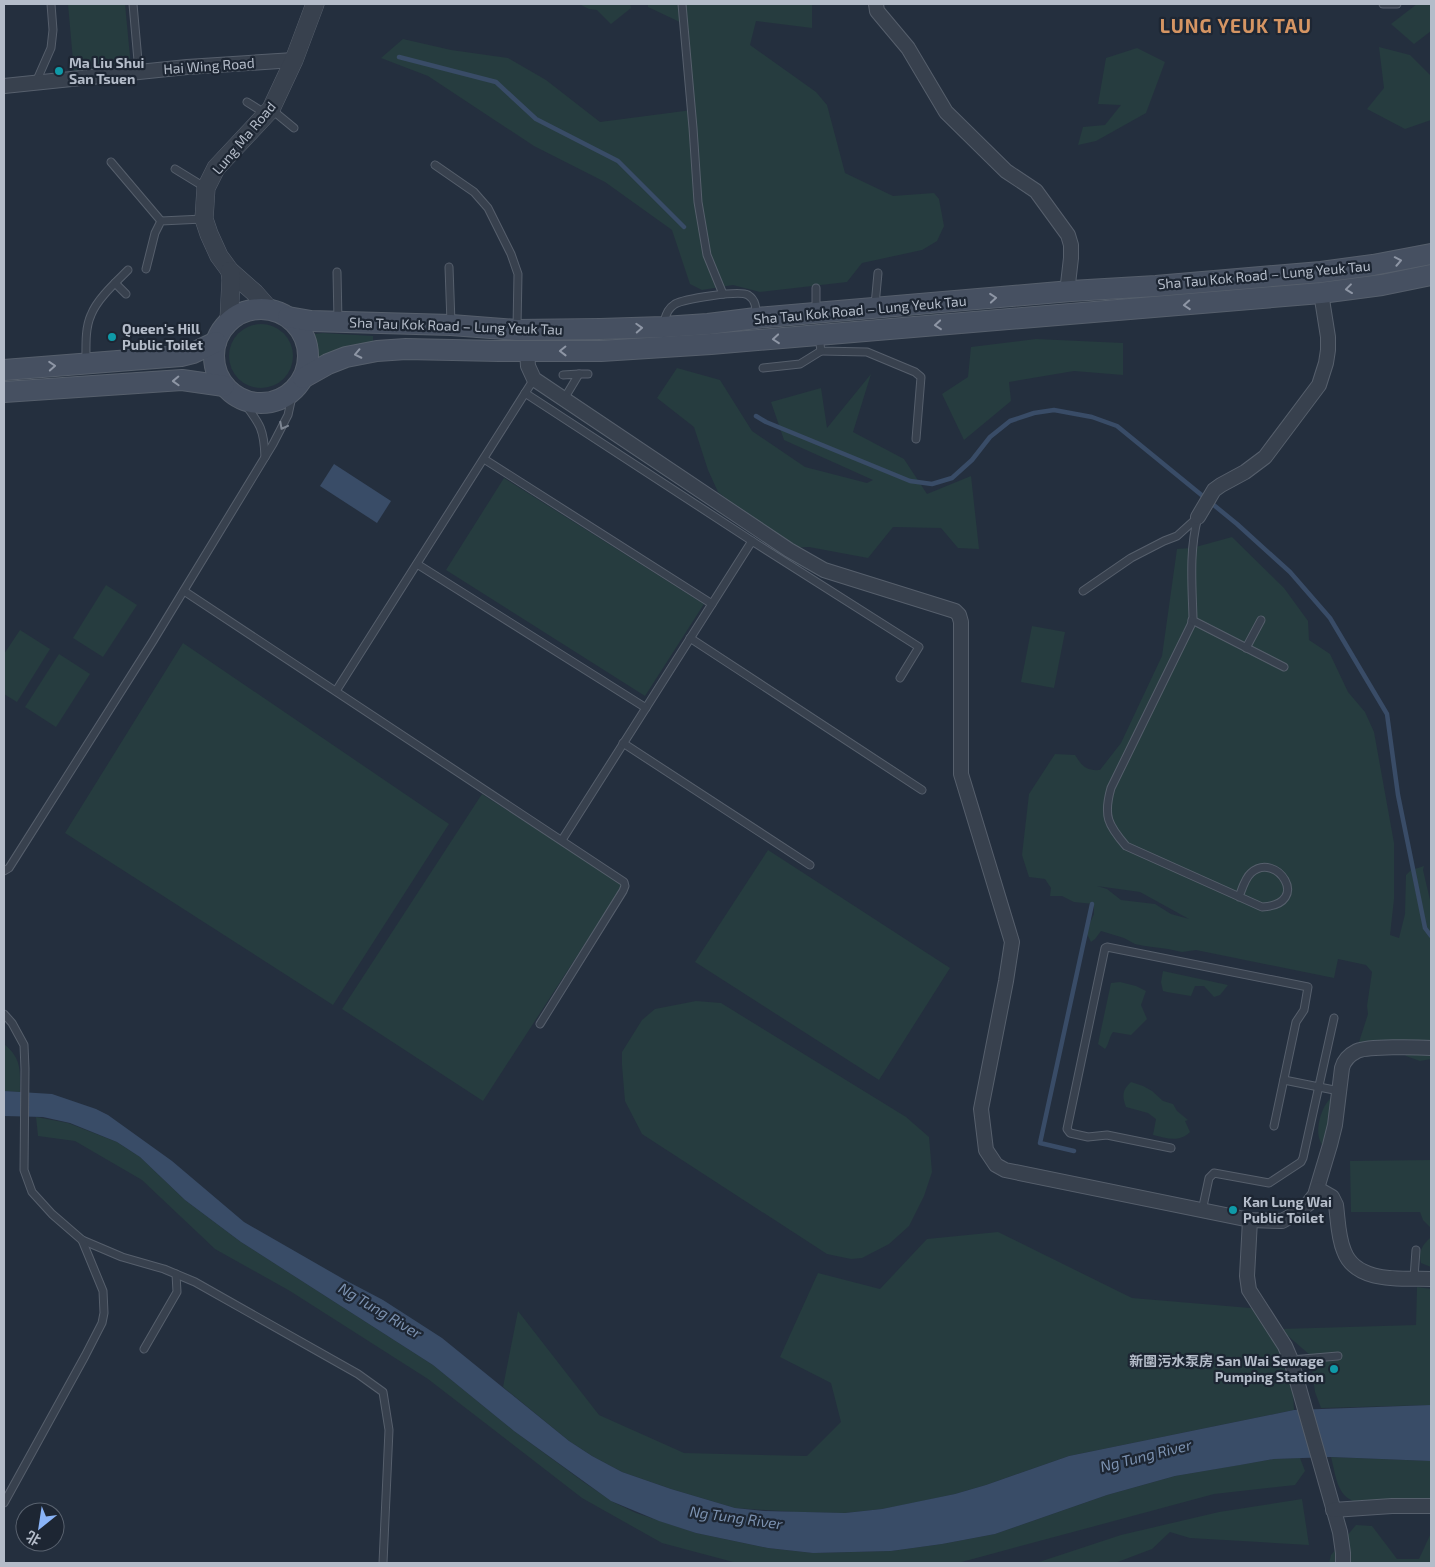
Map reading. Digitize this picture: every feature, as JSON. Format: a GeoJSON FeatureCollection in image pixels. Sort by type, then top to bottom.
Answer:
{"type":"FeatureCollection","features":[{"type":"Feature","properties":{"kind":"main road","name":"Sha Tau Kok Road – Lung Yeuk Tau"},"geometry":{"type":"LineString","coordinates":[[229,321],[250,310],[279,313],[311,321],[451,325],[517,330],[600,330],[663,327],[1071,291],[1322,272],[1431,254]]}},
{"type":"Feature","properties":{"kind":"main road","name":"Sha Tau Kok Road – Lung Yeuk Tau"},"geometry":{"type":"LineString","coordinates":[[242,400],[269,403],[282,399],[328,364],[346,357],[377,351],[406,349],[601,351],[820,344],[1321,293],[1382,285],[1431,275]]}},
{"type":"Feature","properties":{"kind":"main road"},"geometry":{"type":"LineString","coordinates":[[279,313],[299,328],[306,342],[308,358],[298,385]]}},
{"type":"Feature","properties":{"kind":"main road"},"geometry":{"type":"LineString","coordinates":[[229,321],[220,332],[216,342],[214,365],[218,377],[224,386],[242,400]]}},
{"type":"Feature","properties":{"kind":"main road"},"geometry":{"type":"LineString","coordinates":[[4,370],[182,356],[194,353],[216,342]]}},
{"type":"Feature","properties":{"kind":"main road"},"geometry":{"type":"LineString","coordinates":[[4,392],[182,380],[224,386]]}},
{"type":"Feature","properties":{"kind":"street","name":"Lung Ma Road"},"geometry":{"type":"LineString","coordinates":[[279,313],[230,272],[220,256],[204,219],[206,188],[216,168],[269,112],[294,60],[315,4]]}},
{"type":"Feature","properties":{"kind":"street"},"geometry":{"type":"LineString","coordinates":[[876,4],[877,11],[908,48],[946,112],[1006,171],[1036,191],[1068,235],[1071,246],[1071,258],[1068,284],[1071,291]]}},
{"type":"Feature","properties":{"kind":"street","name":"Hai Wing Road"},"geometry":{"type":"LineString","coordinates":[[4,86],[139,72],[294,60]]}},
{"type":"Feature","properties":{"kind":"street"},"geometry":{"type":"LineString","coordinates":[[229,321],[230,272]]}},
{"type":"Feature","properties":{"kind":"street"},"geometry":{"type":"LineString","coordinates":[[1198,517],[1214,490],[1245,472],[1265,457],[1319,385],[1328,350],[1328,337],[1321,293]]}},
{"type":"Feature","properties":{"kind":"street"},"geometry":{"type":"LineString","coordinates":[[527,351],[528,366],[534,379],[789,550],[824,570],[950,610],[958,615],[961,622],[961,774],[1012,942],[981,1108],[986,1150],[996,1165],[1005,1170],[1202,1211],[1250,1220],[1282,1221],[1308,1204],[1318,1189],[1335,1125],[1344,1062],[1349,1056],[1357,1051],[1413,1047],[1431,1048]]}},
{"type":"Feature","properties":{"kind":"street"},"geometry":{"type":"LineString","coordinates":[[1318,1189],[1332,1197],[1336,1205],[1344,1253],[1359,1270],[1368,1275],[1431,1279]]}},
{"type":"Feature","properties":{"kind":"street"},"geometry":{"type":"LineString","coordinates":[[1250,1220],[1247,1276],[1249,1290],[1285,1346],[1291,1360],[1332,1504],[1342,1546],[1342,1563]]}},
{"type":"Feature","properties":{"kind":"street"},"geometry":{"type":"LineString","coordinates":[[1332,1504],[1431,1506]]}},
{"type":"Feature","properties":{"kind":"lane"},"geometry":{"type":"LineString","coordinates":[[36,82],[51,48],[53,30],[51,4]]}},
{"type":"Feature","properties":{"kind":"lane"},"geometry":{"type":"LineString","coordinates":[[133,4],[139,72]]}},
{"type":"Feature","properties":{"kind":"lane"},"geometry":{"type":"LineString","coordinates":[[682,4],[698,202],[707,255],[723,294]]}},
{"type":"Feature","properties":{"kind":"lane"},"geometry":{"type":"LineString","coordinates":[[1383,4],[1397,4]]}},
{"type":"Feature","properties":{"kind":"lane"},"geometry":{"type":"LineString","coordinates":[[247,102],[269,112],[294,128]]}},
{"type":"Feature","properties":{"kind":"lane"},"geometry":{"type":"LineString","coordinates":[[111,162],[162,221]]}},
{"type":"Feature","properties":{"kind":"lane"},"geometry":{"type":"LineString","coordinates":[[435,165],[474,192],[483,202],[488,208],[511,254],[518,274],[517,330]]}},
{"type":"Feature","properties":{"kind":"lane"},"geometry":{"type":"LineString","coordinates":[[175,169],[206,188]]}},
{"type":"Feature","properties":{"kind":"lane"},"geometry":{"type":"LineString","coordinates":[[162,221],[204,219]]}},
{"type":"Feature","properties":{"kind":"lane"},"geometry":{"type":"LineString","coordinates":[[146,269],[155,233],[162,221]]}},
{"type":"Feature","properties":{"kind":"lane"},"geometry":{"type":"LineString","coordinates":[[449,267],[451,325]]}},
{"type":"Feature","properties":{"kind":"lane"},"geometry":{"type":"LineString","coordinates":[[86,364],[86,346],[91,312],[128,270]]}},
{"type":"Feature","properties":{"kind":"lane"},"geometry":{"type":"LineString","coordinates":[[337,272],[338,322]]}},
{"type":"Feature","properties":{"kind":"lane"},"geometry":{"type":"LineString","coordinates":[[875,308],[878,272]]}},
{"type":"Feature","properties":{"kind":"lane"},"geometry":{"type":"LineString","coordinates":[[115,283],[126,294]]}},
{"type":"Feature","properties":{"kind":"lane"},"geometry":{"type":"LineString","coordinates":[[816,288],[816,313]]}},
{"type":"Feature","properties":{"kind":"lane"},"geometry":{"type":"LineString","coordinates":[[663,327],[668,311],[675,304],[723,294],[740,293],[748,295],[756,306],[756,318]]}},
{"type":"Feature","properties":{"kind":"lane"},"geometry":{"type":"LineString","coordinates":[[763,368],[800,364],[820,344],[867,352],[915,372],[921,377],[916,439]]}},
{"type":"Feature","properties":{"kind":"lane"},"geometry":{"type":"LineString","coordinates":[[564,399],[578,374]]}},
{"type":"Feature","properties":{"kind":"lane"},"geometry":{"type":"LineString","coordinates":[[563,375],[588,374]]}},
{"type":"Feature","properties":{"kind":"lane"},"geometry":{"type":"LineString","coordinates":[[336,691],[534,379]]}},
{"type":"Feature","properties":{"kind":"lane"},"geometry":{"type":"LineString","coordinates":[[4,871],[9,868],[184,591],[265,457],[288,415],[298,385]]}},
{"type":"Feature","properties":{"kind":"lane"},"geometry":{"type":"LineString","coordinates":[[525,393],[752,542],[919,647],[900,678]]}},
{"type":"Feature","properties":{"kind":"lane"},"geometry":{"type":"LineString","coordinates":[[242,400],[262,428],[265,457]]}},
{"type":"Feature","properties":{"kind":"lane"},"geometry":{"type":"LineString","coordinates":[[484,459],[712,604]]}},
{"type":"Feature","properties":{"kind":"lane"},"geometry":{"type":"LineString","coordinates":[[1083,591],[1131,558],[1177,536],[1198,517]]}},
{"type":"Feature","properties":{"kind":"lane"},"geometry":{"type":"LineString","coordinates":[[1198,517],[1192,548],[1191,625],[1111,788],[1106,805],[1107,816],[1114,832],[1126,846],[1239,897],[1262,907],[1274,907],[1284,898],[1288,891],[1287,882],[1281,874],[1272,868],[1254,870],[1249,874],[1239,897]]}},
{"type":"Feature","properties":{"kind":"lane"},"geometry":{"type":"LineString","coordinates":[[562,840],[752,542]]}},
{"type":"Feature","properties":{"kind":"lane"},"geometry":{"type":"LineString","coordinates":[[417,564],[646,708]]}},
{"type":"Feature","properties":{"kind":"lane"},"geometry":{"type":"LineString","coordinates":[[184,591],[621,878],[625,886],[540,1024]]}},
{"type":"Feature","properties":{"kind":"lane"},"geometry":{"type":"LineString","coordinates":[[1192,620],[1284,667]]}},
{"type":"Feature","properties":{"kind":"lane"},"geometry":{"type":"LineString","coordinates":[[1246,648],[1261,620]]}},
{"type":"Feature","properties":{"kind":"lane"},"geometry":{"type":"LineString","coordinates":[[690,638],[922,790]]}},
{"type":"Feature","properties":{"kind":"lane"},"geometry":{"type":"LineString","coordinates":[[623,743],[810,865]]}},
{"type":"Feature","properties":{"kind":"lane"},"geometry":{"type":"LineString","coordinates":[[1171,1148],[1107,1135],[1088,1137],[1068,1131],[1105,948],[1107,947],[1306,986],[1308,991],[1304,1010],[1296,1022],[1274,1126]]}},
{"type":"Feature","properties":{"kind":"lane"},"geometry":{"type":"LineString","coordinates":[[4,1014],[12,1023],[24,1045],[24,1170],[32,1192],[52,1214],[82,1240],[122,1257],[196,1282],[341,1364],[383,1392],[389,1430],[383,1563]]}},
{"type":"Feature","properties":{"kind":"lane"},"geometry":{"type":"LineString","coordinates":[[1202,1211],[1210,1178],[1214,1173],[1269,1183],[1301,1162],[1334,1018]]}},
{"type":"Feature","properties":{"kind":"lane"},"geometry":{"type":"LineString","coordinates":[[1284,1080],[1339,1091]]}},
{"type":"Feature","properties":{"kind":"lane"},"geometry":{"type":"LineString","coordinates":[[4,1502],[102,1323],[104,1313],[102,1291],[82,1240]]}},
{"type":"Feature","properties":{"kind":"lane"},"geometry":{"type":"LineString","coordinates":[[1414,1278],[1416,1250]]}},
{"type":"Feature","properties":{"kind":"lane"},"geometry":{"type":"LineString","coordinates":[[144,1350],[177,1292],[176,1274]]}},
{"type":"Feature","properties":{"kind":"lane"},"geometry":{"type":"LineString","coordinates":[[1291,1360],[1338,1356]]}},
{"type":"Feature","properties":{"kind":"green space"},"geometry":{"type":"Polygon","coordinates":[[[68,4],[125,4],[131,67],[74,72],[68,4]]]}},
{"type":"Feature","properties":{"kind":"green space"},"geometry":{"type":"Polygon","coordinates":[[[579,4],[630,4],[631,8],[611,24],[597,10],[589,9],[579,4]]]}},
{"type":"Feature","properties":{"kind":"green space"},"geometry":{"type":"Polygon","coordinates":[[[648,4],[812,4],[812,28],[756,21],[750,45],[816,92],[827,105],[845,173],[893,196],[934,193],[939,199],[944,226],[937,241],[922,250],[862,263],[847,282],[760,292],[733,285],[702,290],[690,284],[672,230],[605,182],[534,146],[428,76],[381,58],[403,39],[451,50],[508,58],[546,80],[600,122],[692,110],[684,24],[648,7],[648,4]]]}},
{"type":"Feature","properties":{"kind":"green space"},"geometry":{"type":"Polygon","coordinates":[[[1417,4],[1431,4],[1431,31],[1414,44],[1391,24],[1417,4]]]}},
{"type":"Feature","properties":{"kind":"green space"},"geometry":{"type":"Polygon","coordinates":[[[1379,47],[1410,55],[1431,76],[1431,120],[1405,129],[1367,109],[1384,88],[1379,47]]]}},
{"type":"Feature","properties":{"kind":"green space"},"geometry":{"type":"Polygon","coordinates":[[[1137,48],[1165,62],[1146,113],[1096,141],[1078,145],[1083,127],[1105,125],[1121,105],[1098,104],[1106,58],[1137,48]]]}},
{"type":"Feature","properties":{"kind":"green space"},"geometry":{"type":"Polygon","coordinates":[[[255,324],[267,324],[284,333],[291,344],[293,356],[291,368],[284,379],[267,388],[255,388],[243,383],[234,374],[229,362],[229,350],[234,338],[243,329],[255,324]]]}},
{"type":"Feature","properties":{"kind":"green space"},"geometry":{"type":"Polygon","coordinates":[[[314,334],[373,336],[373,342],[350,345],[317,359],[318,352],[314,334]]]}},
{"type":"Feature","properties":{"kind":"green space"},"geometry":{"type":"Polygon","coordinates":[[[1036,339],[1123,343],[1123,375],[1074,371],[1009,382],[1011,401],[964,440],[942,394],[968,377],[971,347],[1036,339]]]}},
{"type":"Feature","properties":{"kind":"green space"},"geometry":{"type":"Polygon","coordinates":[[[677,368],[720,380],[752,431],[805,467],[867,483],[873,480],[784,440],[771,402],[821,388],[827,428],[871,374],[853,432],[904,459],[927,494],[971,476],[979,549],[958,548],[941,528],[893,527],[868,558],[809,547],[789,548],[718,492],[708,470],[694,427],[657,398],[677,368]]]}},
{"type":"Feature","properties":{"kind":"green space"},"geometry":{"type":"Polygon","coordinates":[[[504,478],[704,604],[645,696],[446,570],[504,478]]]}},
{"type":"Feature","properties":{"kind":"green space"},"geometry":{"type":"Polygon","coordinates":[[[1232,537],[1284,588],[1308,621],[1309,640],[1330,654],[1348,692],[1365,712],[1374,732],[1394,843],[1394,899],[1390,935],[1399,938],[1405,914],[1406,875],[1411,870],[1424,929],[1431,938],[1431,1059],[1420,1061],[1406,1056],[1395,1045],[1382,1041],[1359,1042],[1368,1014],[1367,1006],[1372,972],[1366,965],[1338,959],[1334,978],[1196,950],[1182,952],[1135,944],[1124,938],[1101,931],[1091,942],[1086,932],[1094,914],[1094,904],[1074,902],[1062,896],[1050,896],[1051,888],[1045,879],[1029,877],[1022,855],[1029,794],[1055,754],[1075,755],[1085,767],[1091,770],[1100,770],[1121,743],[1162,656],[1177,549],[1192,548],[1232,537]],[[1097,886],[1107,889],[1121,900],[1155,904],[1171,914],[1189,919],[1140,892],[1097,886]]]}},
{"type":"Feature","properties":{"kind":"green space"},"geometry":{"type":"Polygon","coordinates":[[[106,585],[137,605],[103,657],[73,638],[106,585]]]}},
{"type":"Feature","properties":{"kind":"green space"},"geometry":{"type":"Polygon","coordinates":[[[1032,626],[1065,632],[1054,688],[1021,682],[1032,626]]]}},
{"type":"Feature","properties":{"kind":"green space"},"geometry":{"type":"Polygon","coordinates":[[[20,630],[50,649],[17,702],[4,694],[4,654],[20,630]]]}},
{"type":"Feature","properties":{"kind":"green space"},"geometry":{"type":"Polygon","coordinates":[[[183,643],[449,824],[333,1005],[65,833],[183,643]]]}},
{"type":"Feature","properties":{"kind":"green space"},"geometry":{"type":"Polygon","coordinates":[[[59,654],[90,674],[56,727],[25,707],[59,654]]]}},
{"type":"Feature","properties":{"kind":"green space"},"geometry":{"type":"Polygon","coordinates":[[[482,794],[623,885],[483,1101],[342,1009],[482,794]]]}},
{"type":"Feature","properties":{"kind":"green space"},"geometry":{"type":"Polygon","coordinates":[[[768,850],[950,968],[879,1080],[695,962],[768,850]]]}},
{"type":"Feature","properties":{"kind":"green space"},"geometry":{"type":"Polygon","coordinates":[[[1424,866],[1423,870],[1431,904],[1431,933],[1426,927],[1415,869],[1424,866]]]}},
{"type":"Feature","properties":{"kind":"green space"},"geometry":{"type":"Polygon","coordinates":[[[1163,971],[1228,985],[1220,995],[1214,997],[1204,986],[1195,986],[1191,996],[1167,992],[1163,991],[1161,982],[1163,971]]]}},
{"type":"Feature","properties":{"kind":"green space"},"geometry":{"type":"Polygon","coordinates":[[[1120,982],[1146,991],[1141,1005],[1147,1019],[1131,1035],[1113,1032],[1105,1049],[1098,1044],[1111,983],[1120,982]]]}},
{"type":"Feature","properties":{"kind":"green space"},"geometry":{"type":"Polygon","coordinates":[[[696,1001],[721,1003],[906,1117],[929,1137],[932,1172],[924,1196],[909,1226],[889,1244],[862,1258],[851,1259],[827,1254],[642,1134],[625,1101],[622,1052],[642,1020],[655,1009],[696,1001]]]}},
{"type":"Feature","properties":{"kind":"green space"},"geometry":{"type":"Polygon","coordinates":[[[4,1044],[10,1049],[19,1065],[20,1092],[4,1091],[4,1044]]]}},
{"type":"Feature","properties":{"kind":"green space"},"geometry":{"type":"Polygon","coordinates":[[[1131,1082],[1143,1086],[1163,1101],[1173,1104],[1177,1111],[1188,1120],[1185,1121],[1190,1132],[1177,1139],[1153,1135],[1156,1119],[1148,1113],[1126,1107],[1124,1093],[1131,1082]]]}},
{"type":"Feature","properties":{"kind":"green space"},"geometry":{"type":"Polygon","coordinates":[[[1331,1098],[1342,1110],[1324,1149],[1318,1133],[1319,1122],[1322,1111],[1331,1098]]]}},
{"type":"Feature","properties":{"kind":"green space"},"geometry":{"type":"Polygon","coordinates":[[[36,1117],[68,1123],[117,1142],[140,1157],[185,1200],[241,1242],[433,1365],[514,1431],[613,1502],[636,1513],[696,1533],[768,1548],[813,1553],[891,1551],[995,1534],[1107,1495],[1175,1476],[1274,1459],[1300,1458],[1305,1471],[1295,1485],[1214,1494],[958,1563],[737,1563],[662,1543],[582,1498],[428,1379],[290,1291],[215,1249],[142,1180],[75,1141],[38,1136],[36,1117]]]}},
{"type":"Feature","properties":{"kind":"green space"},"geometry":{"type":"Polygon","coordinates":[[[1431,1160],[1431,1228],[1423,1220],[1420,1212],[1351,1212],[1350,1161],[1431,1160]]]}},
{"type":"Feature","properties":{"kind":"green space"},"geometry":{"type":"Polygon","coordinates":[[[1431,1231],[1431,1267],[1421,1263],[1420,1253],[1430,1238],[1431,1231]]]}},
{"type":"Feature","properties":{"kind":"green space"},"geometry":{"type":"Polygon","coordinates":[[[998,1232],[1132,1298],[1262,1309],[1291,1360],[1294,1410],[1069,1456],[986,1485],[918,1502],[882,1509],[845,1513],[794,1512],[735,1508],[622,1472],[569,1441],[503,1387],[518,1311],[599,1415],[684,1453],[807,1456],[841,1422],[831,1383],[780,1357],[818,1273],[880,1289],[927,1239],[998,1232]]]}},
{"type":"Feature","properties":{"kind":"green space"},"geometry":{"type":"Polygon","coordinates":[[[1417,1287],[1431,1289],[1431,1405],[1321,1408],[1315,1392],[1310,1355],[1280,1329],[1416,1325],[1417,1287]]]}},
{"type":"Feature","properties":{"kind":"green space"},"geometry":{"type":"Polygon","coordinates":[[[1331,1457],[1431,1461],[1431,1502],[1356,1502],[1349,1499],[1344,1495],[1338,1484],[1331,1457]]]}},
{"type":"Feature","properties":{"kind":"green space"},"geometry":{"type":"Polygon","coordinates":[[[1302,1499],[1309,1545],[1190,1538],[1170,1532],[1152,1549],[1115,1563],[1036,1563],[1121,1535],[1219,1512],[1302,1499]]]}},
{"type":"Feature","properties":{"kind":"green space"},"geometry":{"type":"Polygon","coordinates":[[[1356,1525],[1372,1526],[1397,1559],[1419,1559],[1431,1533],[1431,1563],[1329,1563],[1331,1555],[1356,1525]]]}},
{"type":"Feature","properties":{"kind":"water"},"geometry":{"type":"Polygon","coordinates":[[[334,464],[391,501],[377,523],[320,486],[334,464]]]}},
{"type":"Feature","properties":{"kind":"water","name":"Ng Tung River"},"geometry":{"type":"Polygon","coordinates":[[[4,1091],[52,1094],[108,1115],[172,1161],[244,1222],[383,1300],[442,1338],[569,1441],[592,1456],[622,1472],[735,1508],[764,1511],[845,1513],[882,1509],[955,1494],[1069,1456],[1294,1410],[1431,1405],[1431,1461],[1331,1457],[1274,1459],[1175,1476],[1107,1495],[995,1534],[891,1551],[813,1553],[768,1548],[696,1533],[659,1521],[611,1501],[514,1431],[433,1365],[241,1242],[185,1200],[140,1157],[117,1142],[70,1123],[43,1117],[4,1116],[4,1091]]]}},
{"type":"Feature","properties":{"kind":"waterway"},"geometry":{"type":"LineString","coordinates":[[399,57],[496,82],[536,119],[618,161],[684,227]]}},
{"type":"Feature","properties":{"kind":"waterway"},"geometry":{"type":"LineString","coordinates":[[756,416],[766,422],[910,481],[932,484],[952,478],[972,460],[990,437],[1010,421],[1034,413],[1054,410],[1092,417],[1117,426],[1237,524],[1290,572],[1330,618],[1387,714],[1398,795],[1425,928],[1431,936]]}},
{"type":"Feature","properties":{"kind":"waterway"},"geometry":{"type":"LineString","coordinates":[[1074,1151],[1040,1143],[1092,904]]}},
{"type":"Feature","properties":{"kind":"place","name":"Ma Liu Shui San Tsuen"},"geometry":{"type":"Point","coordinates":[59,71]}},
{"type":"Feature","properties":{"kind":"place","name":"Queen's Hill Public Toilet"},"geometry":{"type":"Point","coordinates":[112,337]}},
{"type":"Feature","properties":{"kind":"place","name":"Kan Lung Wai Public Toilet"},"geometry":{"type":"Point","coordinates":[1233,1210]}},
{"type":"Feature","properties":{"kind":"place","name":"新圍污水泵房 San Wai Sewage Pumping Station"},"geometry":{"type":"Point","coordinates":[1334,1369]}},
{"type":"Feature","properties":{"kind":"district","name":"LUNG YEUK TAU"},"geometry":{"type":"Point","coordinates":[1236,26]}}]}
